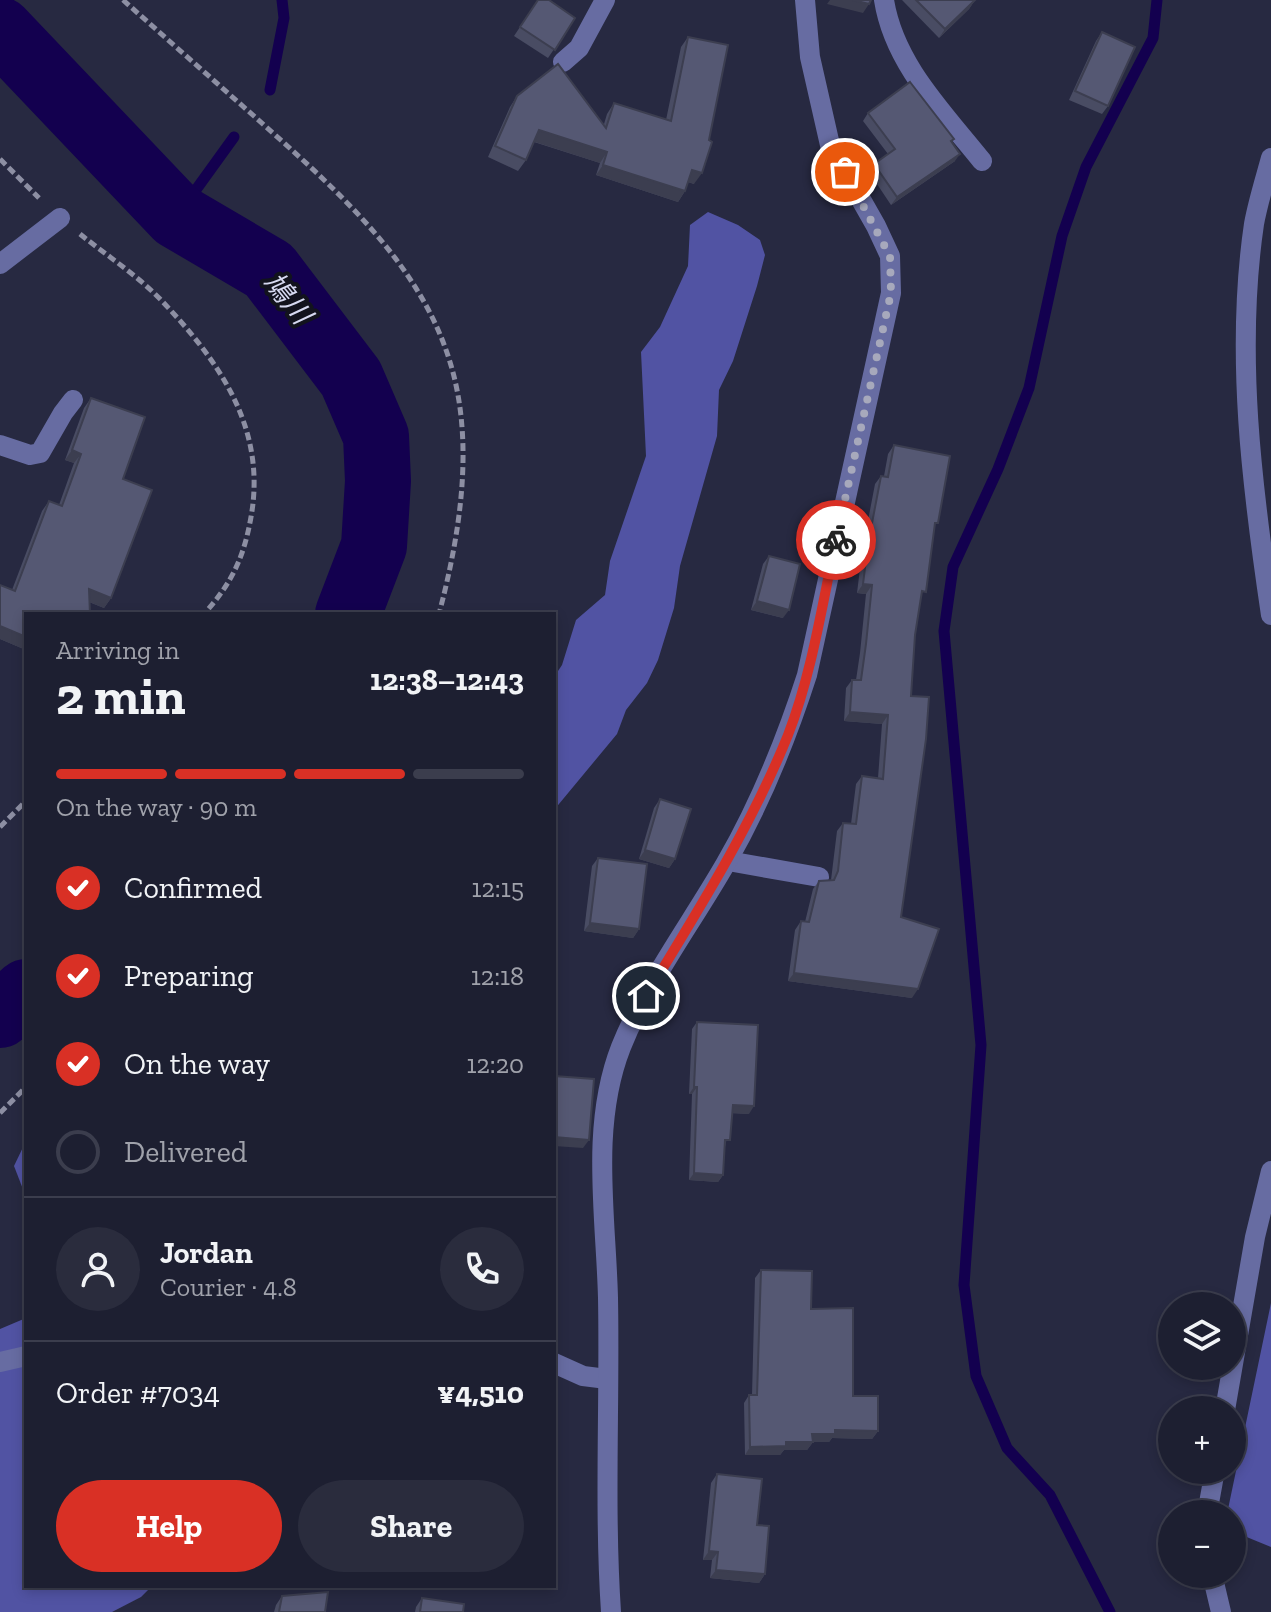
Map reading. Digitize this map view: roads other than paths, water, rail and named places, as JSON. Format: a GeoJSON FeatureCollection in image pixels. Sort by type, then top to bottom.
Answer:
{"type":"FeatureCollection","features":[{"type":"Feature","properties":{"kind":"street"},"geometry":{"type":"LineString","coordinates":[[563,62],[579,48],[605,0]]}},
{"type":"Feature","properties":{"kind":"street"},"geometry":{"type":"LineString","coordinates":[[611,1612],[608,1297],[602,1149],[608,1102],[620,1048],[646,996],[728,861],[788,734],[807,675],[891,293],[890,256],[830,145],[810,57],[805,0]]}},
{"type":"Feature","properties":{"kind":"street"},"geometry":{"type":"LineString","coordinates":[[884,0],[912,74],[982,161]]}},
{"type":"Feature","properties":{"kind":"street"},"geometry":{"type":"LineString","coordinates":[[1271,158],[1254,222],[1246,315],[1250,451],[1271,615]]}},
{"type":"Feature","properties":{"kind":"street"},"geometry":{"type":"LineString","coordinates":[[0,264],[60,218]]}},
{"type":"Feature","properties":{"kind":"street"},"geometry":{"type":"LineString","coordinates":[[0,445],[30,455],[40,453],[73,400]]}},
{"type":"Feature","properties":{"kind":"street"},"geometry":{"type":"LineString","coordinates":[[728,861],[819,877]]}},
{"type":"Feature","properties":{"kind":"street"},"geometry":{"type":"LineString","coordinates":[[1227,1396],[1255,1237],[1271,1171]]}},
{"type":"Feature","properties":{"kind":"street"},"geometry":{"type":"LineString","coordinates":[[0,1362],[24,1356]]}},
{"type":"Feature","properties":{"kind":"street"},"geometry":{"type":"LineString","coordinates":[[556,1364],[583,1376],[607,1379]]}},
{"type":"Feature","properties":{"kind":"street"},"geometry":{"type":"LineString","coordinates":[[1215,1588],[1221,1612]]}},
{"type":"Feature","properties":{"kind":"waterway"},"geometry":{"type":"LineString","coordinates":[[270,90],[284,18],[282,0]]}},
{"type":"Feature","properties":{"kind":"waterway"},"geometry":{"type":"LineString","coordinates":[[1110,1612],[1050,1495],[1007,1448],[976,1376],[964,1285],[981,1045],[944,631],[953,567],[998,469],[1029,388],[1062,236],[1086,167],[1153,38],[1157,0]]}},
{"type":"Feature","properties":{"kind":"waterway","name":"鳩川"},"geometry":{"type":"LineString","coordinates":[[0,30],[177,216],[269,270],[351,378],[376,436],[378,481],[374,546],[349,612]]}},
{"type":"Feature","properties":{"kind":"waterway"},"geometry":{"type":"LineString","coordinates":[[177,216],[234,137]]}},
{"type":"Feature","properties":{"kind":"waterway","name":"鳩川"},"geometry":{"type":"LineString","coordinates":[[0,1015],[24,994]]}}]}
